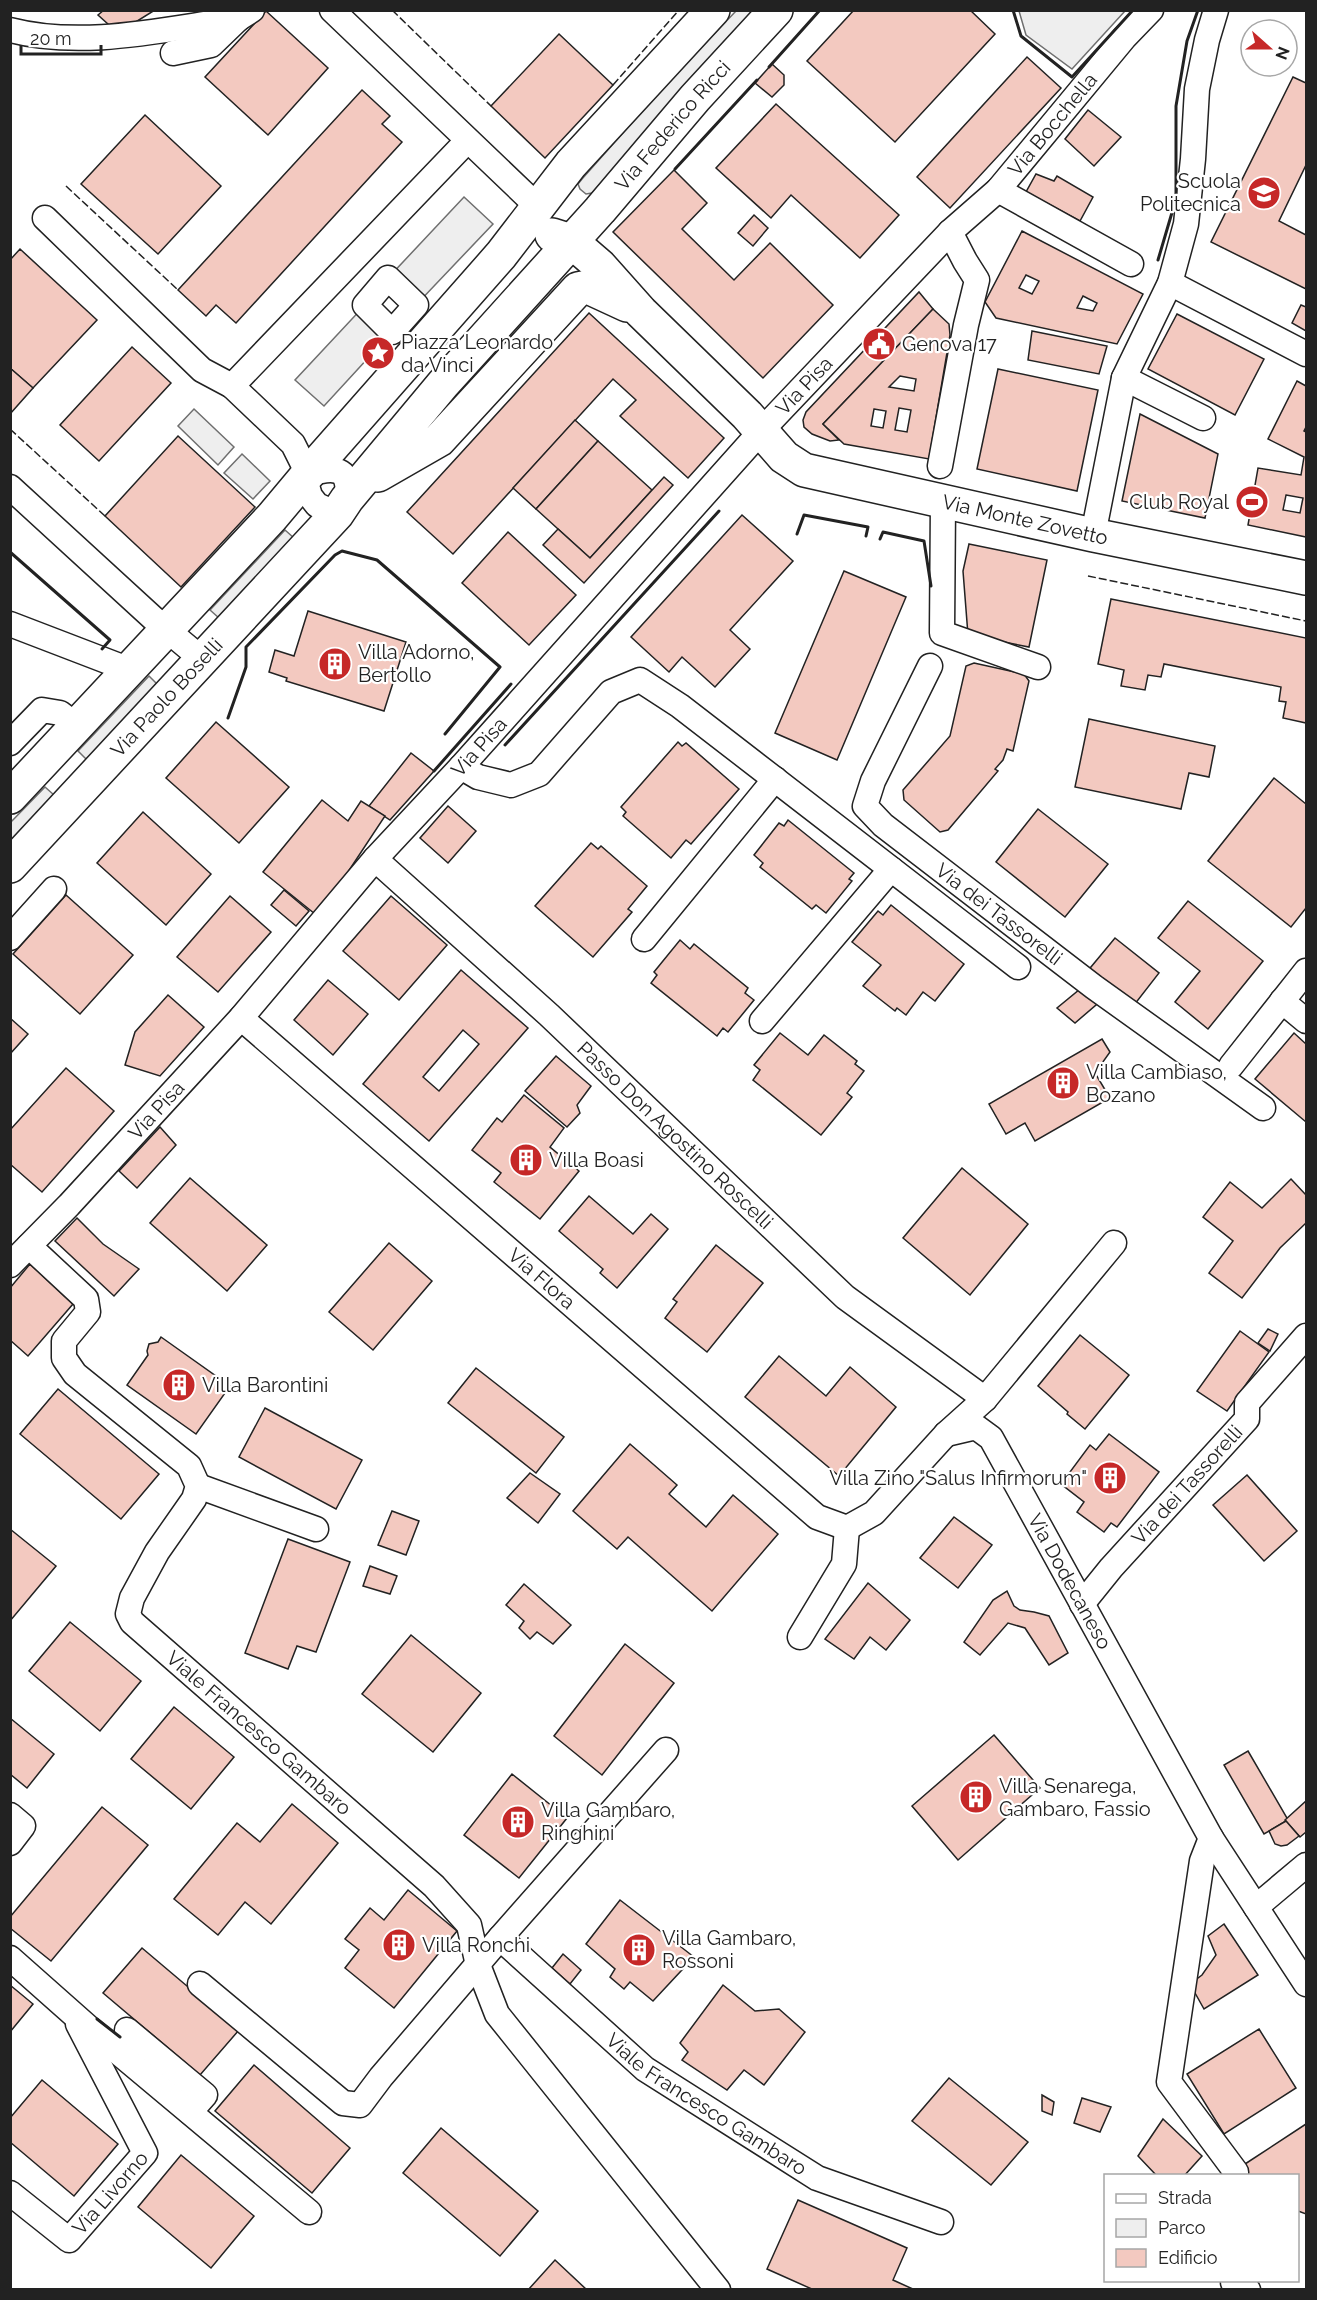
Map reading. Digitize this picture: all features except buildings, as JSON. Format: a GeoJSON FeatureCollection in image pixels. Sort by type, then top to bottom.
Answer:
{"type":"FeatureCollection","features":[{"type":"Feature","properties":{"kind":"main road"},"geometry":{"type":"LineString","coordinates":[[10,797],[272,518],[501,255],[571,164],[713,10]]}},
{"type":"Feature","properties":{"kind":"main road","name":"Via Federico Ricci"},"geometry":{"type":"LineString","coordinates":[[571,240],[600,210],[694,98],[776,10]]}},
{"type":"Feature","properties":{"kind":"main road"},"geometry":{"type":"LineString","coordinates":[[341,507],[439,440],[578,289],[604,284],[571,240],[550,235],[501,255]]}},
{"type":"Feature","properties":{"kind":"main road"},"geometry":{"type":"LineString","coordinates":[[341,507],[443,384],[571,240]]}},
{"type":"Feature","properties":{"kind":"main road","name":"Via Monte Zovetto"},"geometry":{"type":"LineString","coordinates":[[604,284],[641,312],[762,430],[784,457],[804,470],[1093,535],[1306,578]]}},
{"type":"Feature","properties":{"kind":"main road","name":"Via Paolo Boselli"},"geometry":{"type":"LineString","coordinates":[[10,867],[203,660],[341,507]]}},
{"type":"Feature","properties":{"kind":"street"},"geometry":{"type":"LineString","coordinates":[[332,10],[466,141],[537,206]]}},
{"type":"Feature","properties":{"kind":"street","name":"Via Bocchella"},"geometry":{"type":"LineString","coordinates":[[950,232],[998,190],[1124,38],[1151,10]]}},
{"type":"Feature","properties":{"kind":"street"},"geometry":{"type":"LineString","coordinates":[[1093,535],[1124,378],[1170,284],[1186,225],[1197,89],[1216,10]]}},
{"type":"Feature","properties":{"kind":"street"},"geometry":{"type":"LineString","coordinates":[[10,30],[30,35],[94,38],[245,15]]}},
{"type":"Feature","properties":{"kind":"street"},"geometry":{"type":"LineString","coordinates":[[173,53],[211,45],[245,15]]}},
{"type":"Feature","properties":{"kind":"street"},"geometry":{"type":"LineString","coordinates":[[232,386],[466,141]]}},
{"type":"Feature","properties":{"kind":"street"},"geometry":{"type":"LineString","coordinates":[[998,190],[1131,264]]}},
{"type":"Feature","properties":{"kind":"street"},"geometry":{"type":"LineString","coordinates":[[45,218],[202,370],[232,386],[293,444],[308,474],[307,486],[310,496],[325,510],[341,507],[348,487],[346,477],[337,470],[328,469],[308,474]]}},
{"type":"Feature","properties":{"kind":"street"},"geometry":{"type":"LineString","coordinates":[[939,466],[977,280],[950,232]]}},
{"type":"Feature","properties":{"kind":"street","name":"Via Pisa"},"geometry":{"type":"LineString","coordinates":[[10,1265],[241,1018],[375,859],[461,767],[762,430],[950,232]]}},
{"type":"Feature","properties":{"kind":"street"},"geometry":{"type":"LineString","coordinates":[[1170,284],[1306,354]]}},
{"type":"Feature","properties":{"kind":"street"},"geometry":{"type":"LineString","coordinates":[[1124,378],[1203,418]]}},
{"type":"Feature","properties":{"kind":"street"},"geometry":{"type":"LineString","coordinates":[[10,486],[203,660]]}},
{"type":"Feature","properties":{"kind":"street"},"geometry":{"type":"LineString","coordinates":[[943,502],[942,633],[1038,667]]}},
{"type":"Feature","properties":{"kind":"street"},"geometry":{"type":"LineString","coordinates":[[10,624],[130,670]]}},
{"type":"Feature","properties":{"kind":"street","name":"Via dei Tassorelli"},"geometry":{"type":"LineString","coordinates":[[930,666],[873,781],[865,806],[883,825],[1094,987],[1263,1108]]}},
{"type":"Feature","properties":{"kind":"street"},"geometry":{"type":"LineString","coordinates":[[461,767],[478,777],[511,785],[539,774],[611,692],[640,680],[680,706],[1018,967]]}},
{"type":"Feature","properties":{"kind":"street"},"geometry":{"type":"LineString","coordinates":[[10,743],[42,710],[60,713],[77,726]]}},
{"type":"Feature","properties":{"kind":"street"},"geometry":{"type":"LineString","coordinates":[[644,939],[775,779]]}},
{"type":"Feature","properties":{"kind":"street","name":"Passo Don Agostino Roscelli"},"geometry":{"type":"LineString","coordinates":[[375,859],[549,1015],[844,1297],[985,1399]]}},
{"type":"Feature","properties":{"kind":"street"},"geometry":{"type":"LineString","coordinates":[[762,1021],[891,869]]}},
{"type":"Feature","properties":{"kind":"street"},"geometry":{"type":"LineString","coordinates":[[10,938],[54,889]]}},
{"type":"Feature","properties":{"kind":"street"},"geometry":{"type":"LineString","coordinates":[[1231,1065],[1306,971]]}},
{"type":"Feature","properties":{"kind":"street"},"geometry":{"type":"LineString","coordinates":[[1282,1001],[1306,1021]]}},
{"type":"Feature","properties":{"kind":"street","name":"Via Flora"},"geometry":{"type":"LineString","coordinates":[[241,1018],[817,1517],[847,1528]]}},
{"type":"Feature","properties":{"kind":"street"},"geometry":{"type":"LineString","coordinates":[[800,1636],[844,1564],[847,1528],[874,1513],[946,1434],[985,1399],[1114,1243]]}},
{"type":"Feature","properties":{"kind":"street"},"geometry":{"type":"LineString","coordinates":[[29,1246],[86,1299],[88,1312],[64,1341],[64,1358],[75,1374],[189,1466],[198,1486],[316,1529]]}},
{"type":"Feature","properties":{"kind":"street","name":"Via dei Tassorelli"},"geometry":{"type":"LineString","coordinates":[[1083,1604],[1112,1568],[1247,1419],[1246,1403],[1306,1336]]}},
{"type":"Feature","properties":{"kind":"street","name":"Via Dodecaneso"},"geometry":{"type":"LineString","coordinates":[[946,1434],[976,1427],[991,1438],[1211,1838],[1306,1984]]}},
{"type":"Feature","properties":{"kind":"street","name":"Viale Francesco Gambaro"},"geometry":{"type":"LineString","coordinates":[[198,1486],[194,1499],[157,1552],[132,1598],[128,1614],[132,1622],[434,1886],[469,1926],[478,1965],[496,2014],[718,2289]]}},
{"type":"Feature","properties":{"kind":"street"},"geometry":{"type":"LineString","coordinates":[[200,1983],[344,2103],[360,2105],[381,2077],[500,1938],[666,1750]]}},
{"type":"Feature","properties":{"kind":"street"},"geometry":{"type":"LineString","coordinates":[[10,1815],[23,1826],[10,1843]]}},
{"type":"Feature","properties":{"kind":"street"},"geometry":{"type":"LineString","coordinates":[[1211,1838],[1202,1861],[1170,2082],[1236,2174]]}},
{"type":"Feature","properties":{"kind":"street"},"geometry":{"type":"LineString","coordinates":[[1256,1907],[1306,1865]]}},
{"type":"Feature","properties":{"kind":"street","name":"Viale Francesco Gambaro"},"geometry":{"type":"LineString","coordinates":[[500,1938],[645,2069],[817,2178],[941,2222]]}},
{"type":"Feature","properties":{"kind":"street","name":"Via Livorno"},"geometry":{"type":"LineString","coordinates":[[10,1958],[73,2014],[309,2212]]}},
{"type":"Feature","properties":{"kind":"street","name":"Via Livorno"},"geometry":{"type":"LineString","coordinates":[[10,2193],[69,2240],[146,2153],[73,2014]]}},
{"type":"Feature","properties":{"kind":"street"},"geometry":{"type":"LineString","coordinates":[[127,2030],[205,2095],[190,2112]]}},
{"type":"Feature","properties":{"kind":"street"},"geometry":{"type":"LineString","coordinates":[[1233,2282],[1248,2289]]}},
{"type":"Feature","properties":{"kind":"green space"},"geometry":{"type":"Polygon","coordinates":[[[1019,10],[1125,11],[1072,69],[1026,35],[1019,10]]]}},
{"type":"Feature","properties":{"kind":"green space"},"geometry":{"type":"Polygon","coordinates":[[[736,11],[759,11],[681,93],[592,193],[586,194],[580,189],[578,184],[582,179],[669,81],[736,11]]]}},
{"type":"Feature","properties":{"kind":"green space"},"geometry":{"type":"Polygon","coordinates":[[[464,197],[493,224],[416,305],[388,278],[464,197]]]}},
{"type":"Feature","properties":{"kind":"green space"},"geometry":{"type":"Polygon","coordinates":[[[365,305],[392,332],[324,406],[295,380],[365,305]]]}},
{"type":"Feature","properties":{"kind":"green space"},"geometry":{"type":"Polygon","coordinates":[[[194,409],[234,447],[218,465],[178,426],[194,409]]]}},
{"type":"Feature","properties":{"kind":"green space"},"geometry":{"type":"Polygon","coordinates":[[[242,454],[270,481],[253,499],[224,473],[242,454]]]}},
{"type":"Feature","properties":{"kind":"green space"},"geometry":{"type":"Polygon","coordinates":[[[285,530],[294,538],[219,618],[210,610],[285,530]]]}},
{"type":"Feature","properties":{"kind":"green space"},"geometry":{"type":"Polygon","coordinates":[[[149,676],[157,684],[87,760],[78,751],[149,676]]]}},
{"type":"Feature","properties":{"kind":"green space"},"geometry":{"type":"Polygon","coordinates":[[[45,787],[54,795],[11,841],[10,823],[45,787]]]}},
{"type":"Feature","properties":{"kind":"fence"},"geometry":{"type":"LineString","coordinates":[[392,10],[491,106]]}},
{"type":"Feature","properties":{"kind":"fence"},"geometry":{"type":"LineString","coordinates":[[613,85],[679,10]]}},
{"type":"Feature","properties":{"kind":"fence"},"geometry":{"type":"LineString","coordinates":[[66,186],[178,290]]}},
{"type":"Feature","properties":{"kind":"fence"},"geometry":{"type":"LineString","coordinates":[[10,429],[105,516]]}},
{"type":"Feature","properties":{"kind":"fence"},"geometry":{"type":"LineString","coordinates":[[1088,576],[1306,621]]}},
{"type":"Feature","properties":{"kind":"wall"},"geometry":{"type":"LineString","coordinates":[[769,67],[820,10]]}},
{"type":"Feature","properties":{"kind":"wall"},"geometry":{"type":"LineString","coordinates":[[1013,10],[1021,36],[1072,77],[1133,10]]}},
{"type":"Feature","properties":{"kind":"wall"},"geometry":{"type":"LineString","coordinates":[[1158,260],[1176,199],[1176,106],[1187,41],[1198,10]]}},
{"type":"Feature","properties":{"kind":"wall"},"geometry":{"type":"LineString","coordinates":[[675,169],[757,80]]}},
{"type":"Feature","properties":{"kind":"wall"},"geometry":{"type":"LineString","coordinates":[[505,745],[719,511]]}},
{"type":"Feature","properties":{"kind":"wall"},"geometry":{"type":"LineString","coordinates":[[797,534],[804,515],[868,527],[866,536]]}},
{"type":"Feature","properties":{"kind":"wall"},"geometry":{"type":"LineString","coordinates":[[880,539],[883,532],[924,541],[931,586]]}},
{"type":"Feature","properties":{"kind":"wall"},"geometry":{"type":"LineString","coordinates":[[228,718],[246,667],[246,647],[335,555],[342,551],[377,560],[500,667],[445,734]]}},
{"type":"Feature","properties":{"kind":"wall"},"geometry":{"type":"LineString","coordinates":[[10,552],[110,640],[102,649]]}},
{"type":"Feature","properties":{"kind":"wall"},"geometry":{"type":"LineString","coordinates":[[434,771],[511,684]]}},
{"type":"Feature","properties":{"kind":"wall"},"geometry":{"type":"LineString","coordinates":[[97,2019],[120,2037]]}},
{"type":"Feature","properties":{"kind":"place","name":"Scuola Politecnica"},"geometry":{"type":"Point","coordinates":[1264,193]}},
{"type":"Feature","properties":{"kind":"place","name":"Genova 17"},"geometry":{"type":"Point","coordinates":[879,344]}},
{"type":"Feature","properties":{"kind":"place","name":"Piazza Leonardo da Vinci"},"geometry":{"type":"Point","coordinates":[378,353]}},
{"type":"Feature","properties":{"kind":"place","name":"Club Royal"},"geometry":{"type":"Point","coordinates":[1252,502]}},
{"type":"Feature","properties":{"kind":"place","name":"Villa Adorno, Bertollo"},"geometry":{"type":"Point","coordinates":[335,664]}},
{"type":"Feature","properties":{"kind":"place","name":"Villa Cambiaso, Bozano"},"geometry":{"type":"Point","coordinates":[1063,1083]}},
{"type":"Feature","properties":{"kind":"place","name":"Villa Boasi"},"geometry":{"type":"Point","coordinates":[526,1160]}},
{"type":"Feature","properties":{"kind":"place","name":"Villa Barontini"},"geometry":{"type":"Point","coordinates":[179,1385]}},
{"type":"Feature","properties":{"kind":"place","name":"Villa Zino \"Salus Infirmorum\""},"geometry":{"type":"Point","coordinates":[1110,1478]}},
{"type":"Feature","properties":{"kind":"place","name":"Villa Senarega, Gambaro, Fassio"},"geometry":{"type":"Point","coordinates":[976,1797]}},
{"type":"Feature","properties":{"kind":"place","name":"Villa Gambaro, Ringhini"},"geometry":{"type":"Point","coordinates":[518,1822]}},
{"type":"Feature","properties":{"kind":"place","name":"Villa Ronchi"},"geometry":{"type":"Point","coordinates":[399,1945]}},
{"type":"Feature","properties":{"kind":"place","name":"Villa Gambaro, Rossoni"},"geometry":{"type":"Point","coordinates":[639,1950]}}]}
